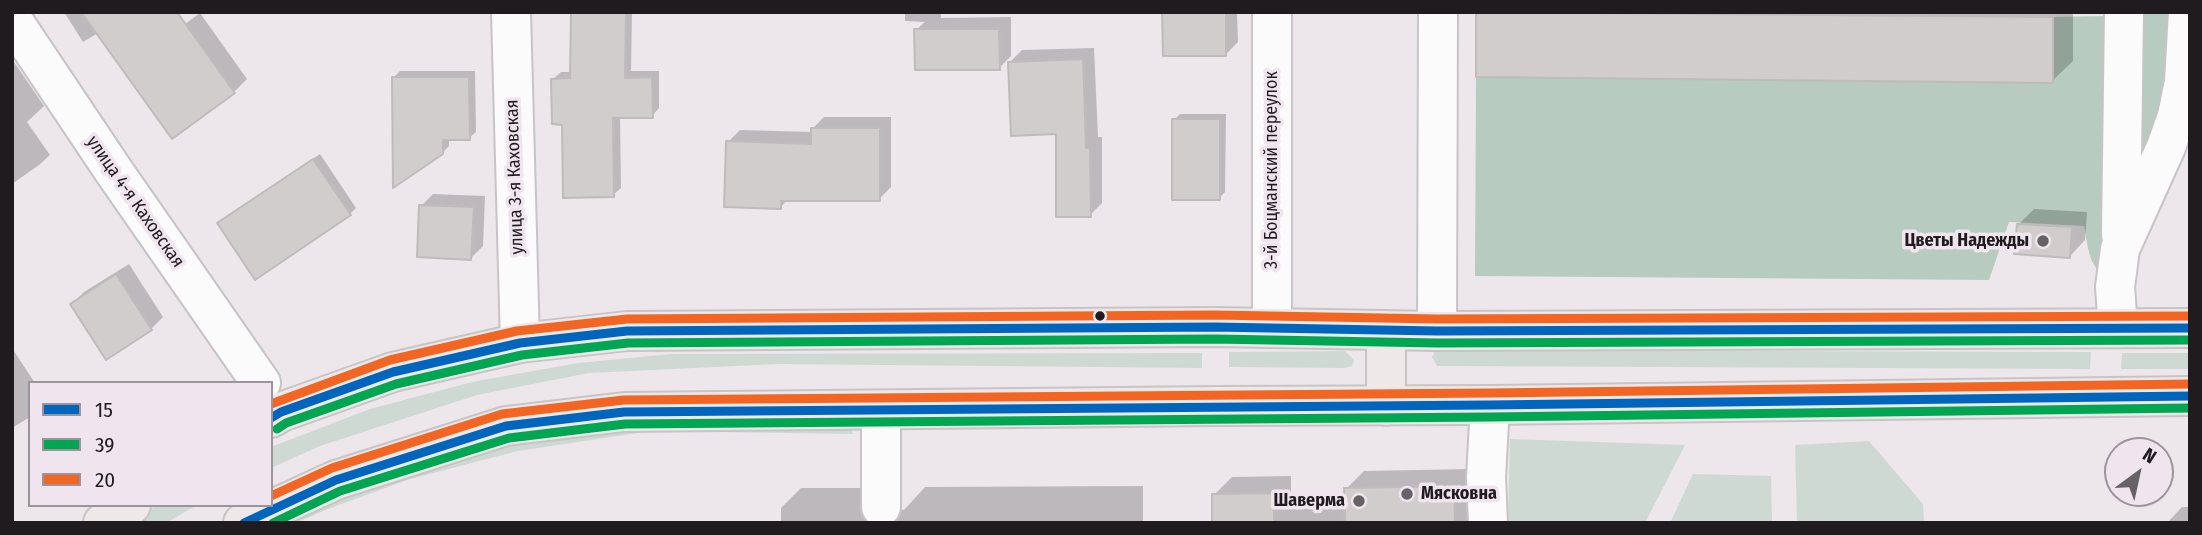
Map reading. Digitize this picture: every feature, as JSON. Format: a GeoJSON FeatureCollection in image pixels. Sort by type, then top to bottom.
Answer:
{"type":"FeatureCollection","features":[{"type":"Feature","properties":{"kind":"main road"},"geometry":{"type":"LineString","coordinates":[[273,402],[520,342],[627,331],[1272,327],[1437,331],[2190,328]]}},
{"type":"Feature","properties":{"kind":"main road"},"geometry":{"type":"LineString","coordinates":[[1386,330],[1386,406]]}},
{"type":"Feature","properties":{"kind":"main road"},"geometry":{"type":"LineString","coordinates":[[243,523],[336,480],[506,426],[624,412],[2190,396]]}},
{"type":"Feature","properties":{"kind":"main road"},"geometry":{"type":"LineString","coordinates":[[103,523],[128,507]]}},
{"type":"Feature","properties":{"kind":"street","name":"улица 3-я Каховская"},"geometry":{"type":"LineString","coordinates":[[511,12],[520,342]]}},
{"type":"Feature","properties":{"kind":"street","name":"3-й Боцманский переулок"},"geometry":{"type":"LineString","coordinates":[[1272,12],[1272,327]]}},
{"type":"Feature","properties":{"kind":"street"},"geometry":{"type":"LineString","coordinates":[[1437,331],[1438,12]]}},
{"type":"Feature","properties":{"kind":"street"},"geometry":{"type":"LineString","coordinates":[[2118,328],[2115,287],[2120,249],[2123,12]]}},
{"type":"Feature","properties":{"kind":"street"},"geometry":{"type":"LineString","coordinates":[[2120,249],[2166,147],[2177,116],[2184,82],[2188,12]]}},
{"type":"Feature","properties":{"kind":"street","name":"улица 4-я Каховская"},"geometry":{"type":"LineString","coordinates":[[12,19],[256,381]]}},
{"type":"Feature","properties":{"kind":"street"},"geometry":{"type":"LineString","coordinates":[[1488,523],[1486,477],[1490,405]]}},
{"type":"Feature","properties":{"kind":"street"},"geometry":{"type":"LineString","coordinates":[[881,410],[881,507]]}},
{"type":"Feature","properties":{"kind":"shaded area"},"geometry":{"type":"Polygon","coordinates":[[[1435,350],[2091,352],[2090,369],[1437,366],[1432,357],[1435,350]]]}},
{"type":"Feature","properties":{"kind":"shaded area"},"geometry":{"type":"Polygon","coordinates":[[[1345,351],[1354,360],[1352,366],[1345,368],[1229,367],[1229,352],[1345,351]]]}},
{"type":"Feature","properties":{"kind":"shaded area"},"geometry":{"type":"Polygon","coordinates":[[[1202,353],[1202,368],[778,364],[589,373],[477,395],[320,446],[273,467],[273,446],[370,409],[472,382],[578,363],[671,354],[1202,353]]]}},
{"type":"Feature","properties":{"kind":"shaded area"},"geometry":{"type":"Polygon","coordinates":[[[2122,353],[2190,353],[2190,369],[2121,369],[2122,353]]]}},
{"type":"Feature","properties":{"kind":"shaded area"},"geometry":{"type":"Polygon","coordinates":[[[643,421],[848,422],[853,434],[651,431],[518,451],[410,479],[296,523],[261,523],[513,438],[643,421]]]}},
{"type":"Feature","properties":{"kind":"shaded area"},"geometry":{"type":"Polygon","coordinates":[[[1510,439],[1685,445],[1645,523],[1508,523],[1510,439]]]}},
{"type":"Feature","properties":{"kind":"shaded area"},"geometry":{"type":"Polygon","coordinates":[[[1869,441],[1923,504],[1924,523],[1797,523],[1795,445],[1869,441]]]}},
{"type":"Feature","properties":{"kind":"shaded area"},"geometry":{"type":"Polygon","coordinates":[[[1693,474],[1771,476],[1772,523],[1670,523],[1693,474]]]}},
{"type":"Feature","properties":{"kind":"shaded area"},"geometry":{"type":"Polygon","coordinates":[[[154,507],[194,507],[166,523],[126,523],[154,507]]]}},
{"type":"Feature","properties":{"kind":"green space"},"geometry":{"type":"Polygon","coordinates":[[[2135,12],[2175,12],[2166,98],[2138,165],[2135,12]]]}},
{"type":"Feature","properties":{"kind":"green space"},"geometry":{"type":"Polygon","coordinates":[[[2107,16],[2108,276],[2101,273],[2093,262],[2084,226],[2009,222],[1989,280],[1475,276],[1476,77],[2052,83],[2053,17],[2107,16]]]}},
{"type":"Feature","properties":{"kind":"building"},"geometry":{"type":"Polygon","coordinates":[[[81,12],[177,12],[235,93],[172,139],[81,12]]]}},
{"type":"Feature","properties":{"kind":"building"},"geometry":{"type":"Polygon","coordinates":[[[571,12],[626,12],[625,78],[652,77],[653,118],[613,118],[614,197],[563,198],[562,125],[552,124],[551,79],[570,78],[571,12]]]}},
{"type":"Feature","properties":{"kind":"building"},"geometry":{"type":"Polygon","coordinates":[[[1162,12],[1226,12],[1226,56],[1163,56],[1162,12]]]}},
{"type":"Feature","properties":{"kind":"building"},"geometry":{"type":"Polygon","coordinates":[[[1476,12],[2053,17],[2053,83],[1476,77],[1476,12]]]}},
{"type":"Feature","properties":{"kind":"building"},"geometry":{"type":"Polygon","coordinates":[[[914,29],[999,29],[1000,70],[915,70],[914,29]]]}},
{"type":"Feature","properties":{"kind":"building"},"geometry":{"type":"Polygon","coordinates":[[[1083,59],[1086,148],[1090,148],[1091,217],[1056,217],[1056,134],[1011,136],[1008,62],[1083,59]]]}},
{"type":"Feature","properties":{"kind":"building"},"geometry":{"type":"Polygon","coordinates":[[[392,77],[469,77],[470,140],[443,140],[443,154],[393,188],[392,77]]]}},
{"type":"Feature","properties":{"kind":"building"},"geometry":{"type":"Polygon","coordinates":[[[1172,119],[1220,119],[1220,200],[1172,200],[1172,119]]]}},
{"type":"Feature","properties":{"kind":"building"},"geometry":{"type":"Polygon","coordinates":[[[811,128],[880,128],[880,201],[781,201],[781,209],[724,207],[726,141],[811,144],[811,128]]]}},
{"type":"Feature","properties":{"kind":"building"},"geometry":{"type":"Polygon","coordinates":[[[313,159],[351,215],[255,280],[217,223],[313,159]]]}},
{"type":"Feature","properties":{"kind":"building"},"geometry":{"type":"Polygon","coordinates":[[[419,205],[474,207],[471,260],[417,257],[419,205]]]}},
{"type":"Feature","properties":{"kind":"building"},"geometry":{"type":"Polygon","coordinates":[[[2017,224],[2072,227],[2070,258],[2014,254],[2017,224]]]}},
{"type":"Feature","properties":{"kind":"building"},"geometry":{"type":"Polygon","coordinates":[[[116,274],[152,330],[106,360],[70,304],[116,274]]]}},
{"type":"Feature","properties":{"kind":"building"},"geometry":{"type":"Polygon","coordinates":[[[1454,486],[1455,523],[1345,523],[1344,488],[1454,486]]]}},
{"type":"Feature","properties":{"kind":"building"},"geometry":{"type":"Polygon","coordinates":[[[1274,493],[1274,523],[1212,523],[1212,494],[1274,493]]]}},
{"type":"Feature","properties":{"kind":"transit line","name":"20"},"geometry":{"type":"LineString","coordinates":[[273,403],[390,360],[517,331],[627,319],[1215,315],[1437,319],[2190,316]]}},
{"type":"Feature","properties":{"kind":"transit line","name":"15"},"geometry":{"type":"LineString","coordinates":[[273,417],[393,372],[520,343],[627,331],[1215,327],[1437,331],[2190,328]]}},
{"type":"Feature","properties":{"kind":"transit line","name":"39"},"geometry":{"type":"LineString","coordinates":[[277,429],[286,423],[396,384],[522,355],[628,343],[1215,339],[1437,343],[2190,340]]}},
{"type":"Feature","properties":{"kind":"transit line","name":"20"},"geometry":{"type":"LineString","coordinates":[[273,495],[332,468],[502,414],[624,400],[2190,384]]}},
{"type":"Feature","properties":{"kind":"transit line","name":"15"},"geometry":{"type":"LineString","coordinates":[[244,523],[336,480],[506,426],[624,412],[2190,396]]}},
{"type":"Feature","properties":{"kind":"transit line","name":"39"},"geometry":{"type":"LineString","coordinates":[[273,523],[340,491],[509,438],[625,424],[2190,408]]}},
{"type":"Feature","properties":{"kind":"place","name":"Цветы Надежды"},"geometry":{"type":"Point","coordinates":[2043,241]}},
{"type":"Feature","properties":{"kind":"place","name":"Мясковна"},"geometry":{"type":"Point","coordinates":[1407,494]}},
{"type":"Feature","properties":{"kind":"place","name":"Шаверма"},"geometry":{"type":"Point","coordinates":[1359,501]}}]}
